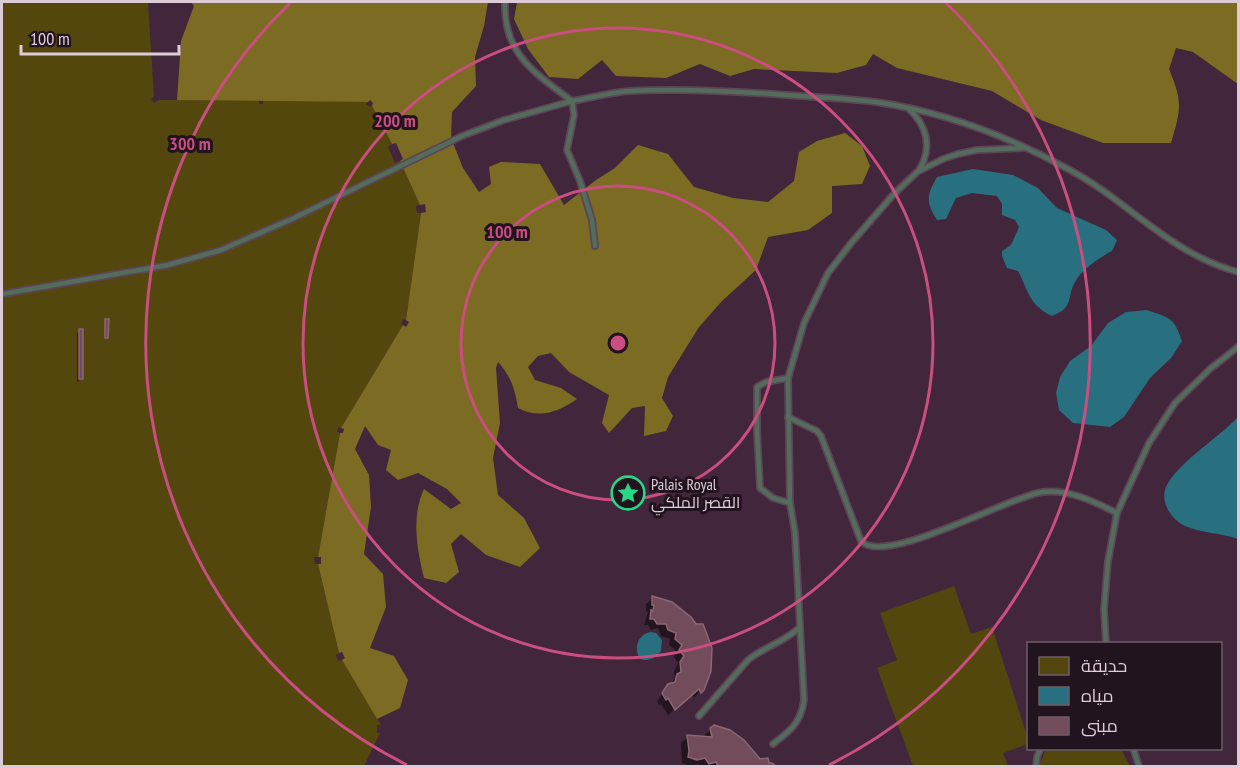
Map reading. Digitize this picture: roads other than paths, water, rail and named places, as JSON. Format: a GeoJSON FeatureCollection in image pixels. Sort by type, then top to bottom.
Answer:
{"type":"FeatureCollection","features":[{"type":"Feature","properties":{"kind":"lane"},"geometry":{"type":"LineString","coordinates":[[505,2],[507,29],[512,45],[520,58],[532,71],[572,101],[574,115],[567,150],[580,181],[592,220],[595,246]]}},
{"type":"Feature","properties":{"kind":"lane"},"geometry":{"type":"LineString","coordinates":[[2,294],[168,265],[221,250],[294,218],[462,136],[504,120],[572,101],[628,91],[713,89],[873,102],[961,121],[1000,135],[1070,170],[1165,238],[1193,254],[1239,274]]}},
{"type":"Feature","properties":{"kind":"lane"},"geometry":{"type":"LineString","coordinates":[[907,108],[920,120],[926,134],[927,151],[917,172]]}},
{"type":"Feature","properties":{"kind":"lane"},"geometry":{"type":"LineString","coordinates":[[772,744],[792,730],[803,712],[804,678],[799,628],[795,533],[790,503],[788,378],[804,323],[828,273],[852,242],[917,172],[943,159],[976,150],[1025,148]]}},
{"type":"Feature","properties":{"kind":"lane"},"geometry":{"type":"LineString","coordinates":[[1106,642],[1104,609],[1108,561],[1117,513],[1149,443],[1175,403],[1210,369],[1239,347]]}},
{"type":"Feature","properties":{"kind":"lane"},"geometry":{"type":"LineString","coordinates":[[788,378],[766,382],[757,387],[756,420],[759,486],[773,498],[790,503]]}},
{"type":"Feature","properties":{"kind":"lane"},"geometry":{"type":"LineString","coordinates":[[788,417],[817,431],[821,436],[861,541],[869,547],[906,542],[982,515],[1027,495],[1044,492],[1075,495],[1117,513]]}},
{"type":"Feature","properties":{"kind":"lane"},"geometry":{"type":"LineString","coordinates":[[699,716],[748,660],[756,653],[788,638],[799,628]]}},
{"type":"Feature","properties":{"kind":"lane"},"geometry":{"type":"LineString","coordinates":[[1036,766],[1040,750]]}},
{"type":"Feature","properties":{"kind":"lane"},"geometry":{"type":"LineString","coordinates":[[1134,750],[1139,766]]}},
{"type":"Feature","properties":{"kind":"water"},"geometry":{"type":"Polygon","coordinates":[[[973,169],[1013,175],[1038,188],[1057,208],[1106,230],[1117,240],[1112,251],[1091,264],[1078,277],[1067,306],[1059,313],[1052,316],[1044,312],[1034,302],[1018,271],[1007,268],[1002,251],[1011,245],[1019,227],[1015,220],[1002,215],[1002,204],[997,196],[972,193],[956,198],[946,219],[937,220],[929,198],[937,177],[973,169]]]}},
{"type":"Feature","properties":{"kind":"water"},"geometry":{"type":"Polygon","coordinates":[[[1147,310],[1170,319],[1176,327],[1182,341],[1171,358],[1150,378],[1124,417],[1110,427],[1073,423],[1059,410],[1056,393],[1060,377],[1070,361],[1091,346],[1108,323],[1126,312],[1147,310]]]}},
{"type":"Feature","properties":{"kind":"water"},"geometry":{"type":"Polygon","coordinates":[[[1238,417],[1238,539],[1185,526],[1170,514],[1164,495],[1174,474],[1238,417]]]}},
{"type":"Feature","properties":{"kind":"water"},"geometry":{"type":"Polygon","coordinates":[[[651,632],[656,633],[662,640],[661,651],[652,659],[640,659],[637,650],[638,642],[651,632]]]}},
{"type":"Feature","properties":{"kind":"place","name":"Palais Royal القصر الملكي"},"geometry":{"type":"Point","coordinates":[628,493]}}]}
